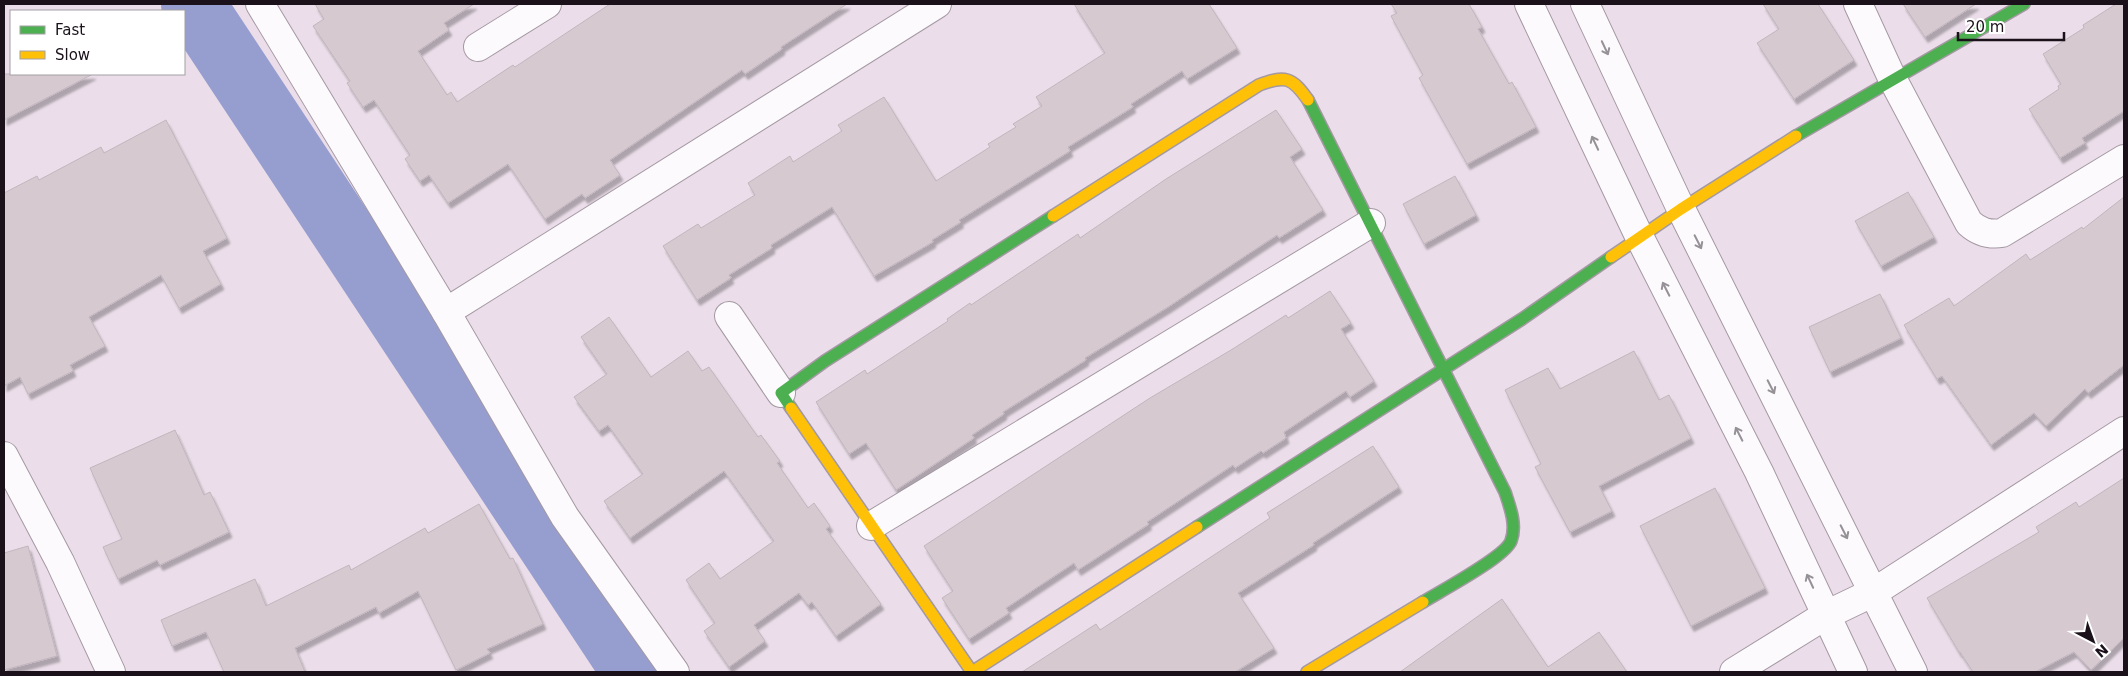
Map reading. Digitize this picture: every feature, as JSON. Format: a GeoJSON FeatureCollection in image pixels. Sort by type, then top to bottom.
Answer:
{"type":"FeatureCollection","features":[{"type":"Feature","properties":{"kind":"street"},"geometry":{"type":"LineString","coordinates":[[260,4],[446,312],[565,517],[675,672]]}},
{"type":"Feature","properties":{"kind":"street"},"geometry":{"type":"LineString","coordinates":[[446,312],[937,4]]}},
{"type":"Feature","properties":{"kind":"street"},"geometry":{"type":"LineString","coordinates":[[1529,4],[1640,238],[1759,472],[1852,672]]}},
{"type":"Feature","properties":{"kind":"street"},"geometry":{"type":"LineString","coordinates":[[1584,4],[1681,209],[1913,672]]}},
{"type":"Feature","properties":{"kind":"street"},"geometry":{"type":"LineString","coordinates":[[1858,4],[1892,78],[1969,223],[1977,230],[1995,234],[2002,233],[2124,159]]}},
{"type":"Feature","properties":{"kind":"street"},"geometry":{"type":"LineString","coordinates":[[729,316],[972,672],[1522,319],[1681,209],[1815,124],[1892,78],[2024,4]]}},
{"type":"Feature","properties":{"kind":"street"},"geometry":{"type":"LineString","coordinates":[[478,47],[532,8]]}},
{"type":"Feature","properties":{"kind":"street"},"geometry":{"type":"LineString","coordinates":[[781,393],[825,361],[1259,85],[1276,78],[1288,78],[1299,87],[1313,107],[1505,492],[1512,518],[1512,534],[1508,547],[1490,561],[1307,672]]}},
{"type":"Feature","properties":{"kind":"street"},"geometry":{"type":"LineString","coordinates":[[871,526],[1371,223]]}},
{"type":"Feature","properties":{"kind":"street"},"geometry":{"type":"LineString","coordinates":[[1734,672],[1826,615],[1874,592],[2124,431]]}},
{"type":"Feature","properties":{"kind":"street"},"geometry":{"type":"LineString","coordinates":[[4,456],[60,562],[111,672]]}},
{"type":"Feature","properties":{"kind":"building"},"geometry":{"type":"Polygon","coordinates":[[[315,4],[474,4],[444,23],[449,30],[418,51],[447,95],[451,92],[457,102],[513,65],[515,67],[610,4],[847,4],[781,47],[782,49],[745,74],[742,70],[610,160],[620,175],[585,198],[582,194],[545,219],[508,164],[448,203],[429,175],[420,181],[405,159],[410,155],[374,100],[363,107],[347,83],[350,81],[313,26],[324,19],[315,4]]]}},
{"type":"Feature","properties":{"kind":"building"},"geometry":{"type":"Polygon","coordinates":[[[1074,4],[1209,4],[1237,48],[1187,79],[1182,71],[1131,104],[1133,107],[1068,147],[1070,151],[959,220],[961,222],[932,240],[933,242],[874,276],[832,207],[771,245],[772,248],[729,275],[731,278],[697,300],[663,246],[698,224],[701,228],[755,195],[748,183],[790,156],[793,162],[842,131],[838,125],[884,97],[936,181],[990,147],[988,144],[1016,127],[1013,124],[1042,106],[1036,97],[1105,53],[1074,4]]]}},
{"type":"Feature","properties":{"kind":"building"},"geometry":{"type":"Polygon","coordinates":[[[1391,4],[1469,4],[1482,27],[1478,29],[1509,84],[1512,82],[1536,127],[1467,164],[1419,78],[1423,75],[1391,16],[1397,13],[1391,4]]]}},
{"type":"Feature","properties":{"kind":"building"},"geometry":{"type":"Polygon","coordinates":[[[1763,4],[1818,4],[1854,60],[1794,99],[1757,43],[1779,29],[1763,4]]]}},
{"type":"Feature","properties":{"kind":"building"},"geometry":{"type":"Polygon","coordinates":[[[1903,4],[1976,4],[1925,37],[1903,4]]]}},
{"type":"Feature","properties":{"kind":"building"},"geometry":{"type":"Polygon","coordinates":[[[2116,4],[2124,4],[2124,111],[2082,138],[2085,143],[2060,158],[2029,109],[2059,89],[2058,86],[2061,84],[2043,54],[2084,28],[2083,25],[2116,4]]]}},
{"type":"Feature","properties":{"kind":"building"},"geometry":{"type":"Polygon","coordinates":[[[4,74],[91,75],[4,120],[4,74]]]}},
{"type":"Feature","properties":{"kind":"building"},"geometry":{"type":"Polygon","coordinates":[[[1276,110],[1302,149],[1290,157],[1323,210],[1279,238],[1277,235],[1168,307],[1085,358],[1086,360],[1003,412],[1004,414],[972,435],[974,438],[896,490],[866,443],[849,454],[816,402],[865,370],[867,374],[948,321],[947,319],[970,303],[971,305],[1078,234],[1080,238],[1166,179],[1276,110]]]}},
{"type":"Feature","properties":{"kind":"building"},"geometry":{"type":"Polygon","coordinates":[[[166,120],[227,238],[203,251],[221,284],[179,308],[161,275],[89,317],[105,346],[70,365],[73,371],[28,394],[20,377],[4,386],[4,193],[37,176],[39,180],[101,147],[104,153],[166,120]]]}},
{"type":"Feature","properties":{"kind":"building"},"geometry":{"type":"Polygon","coordinates":[[[1455,176],[1476,215],[1424,244],[1403,204],[1455,176]]]}},
{"type":"Feature","properties":{"kind":"building"},"geometry":{"type":"Polygon","coordinates":[[[1908,192],[1934,237],[1881,266],[1855,221],[1908,192]]]}},
{"type":"Feature","properties":{"kind":"building"},"geometry":{"type":"Polygon","coordinates":[[[2124,197],[2124,365],[2088,393],[2085,389],[2046,426],[2034,413],[1991,445],[1942,376],[1937,379],[1904,325],[1949,298],[1954,306],[2026,254],[2030,260],[2082,227],[2083,229],[2124,197]]]}},
{"type":"Feature","properties":{"kind":"building"},"geometry":{"type":"Polygon","coordinates":[[[1330,291],[1351,323],[1341,329],[1374,381],[1350,397],[1346,391],[1284,432],[1286,438],[1235,468],[1233,465],[1147,522],[1149,524],[1078,570],[1074,563],[1006,608],[1009,613],[969,639],[942,598],[953,591],[924,546],[1150,398],[1286,315],[1288,318],[1330,291]]]}},
{"type":"Feature","properties":{"kind":"building"},"geometry":{"type":"Polygon","coordinates":[[[1880,294],[1901,338],[1830,372],[1809,327],[1880,294]]]}},
{"type":"Feature","properties":{"kind":"building"},"geometry":{"type":"Polygon","coordinates":[[[609,317],[651,377],[688,351],[702,371],[709,367],[758,437],[761,435],[780,461],[777,463],[808,508],[814,503],[830,526],[826,529],[881,604],[836,636],[812,602],[808,605],[799,593],[754,625],[765,641],[729,667],[704,631],[715,623],[686,580],[709,563],[720,579],[774,541],[724,471],[630,538],[604,501],[643,474],[608,425],[599,431],[574,397],[607,374],[581,337],[609,317]]]}},
{"type":"Feature","properties":{"kind":"building"},"geometry":{"type":"Polygon","coordinates":[[[1634,351],[1659,400],[1669,395],[1691,438],[1599,486],[1612,511],[1570,532],[1535,467],[1541,464],[1505,390],[1548,368],[1560,389],[1634,351]]]}},
{"type":"Feature","properties":{"kind":"building"},"geometry":{"type":"Polygon","coordinates":[[[175,430],[204,495],[210,492],[229,532],[160,565],[157,560],[118,579],[103,547],[122,539],[90,468],[175,430]]]}},
{"type":"Feature","properties":{"kind":"building"},"geometry":{"type":"Polygon","coordinates":[[[1373,446],[1399,487],[1313,543],[1314,545],[1238,593],[1274,648],[1235,672],[1022,672],[1096,624],[1100,630],[1270,518],[1267,513],[1373,446]]]}},
{"type":"Feature","properties":{"kind":"building"},"geometry":{"type":"Polygon","coordinates":[[[2124,478],[2124,638],[2091,670],[2074,652],[2035,672],[1973,672],[1927,598],[2039,532],[2036,527],[2076,502],[2079,507],[2124,478]]]}},
{"type":"Feature","properties":{"kind":"building"},"geometry":{"type":"Polygon","coordinates":[[[1715,488],[1765,588],[1691,626],[1640,526],[1715,488]]]}},
{"type":"Feature","properties":{"kind":"building"},"geometry":{"type":"Polygon","coordinates":[[[479,504],[510,559],[513,558],[543,624],[487,649],[490,653],[456,670],[418,591],[379,613],[376,607],[295,648],[305,672],[224,672],[206,632],[172,646],[161,620],[255,579],[266,606],[349,565],[351,570],[425,528],[428,533],[479,504]]]}},
{"type":"Feature","properties":{"kind":"building"},"geometry":{"type":"Polygon","coordinates":[[[28,546],[57,656],[4,670],[4,553],[28,546]]]}},
{"type":"Feature","properties":{"kind":"building"},"geometry":{"type":"Polygon","coordinates":[[[1502,599],[1548,667],[1599,632],[1627,672],[1400,672],[1502,599]]]}},
{"type":"Feature","properties":{"kind":"waterway"},"geometry":{"type":"LineString","coordinates":[[193,4],[634,672]]}},
{"type":"Feature","properties":{"kind":"traffic: fast"},"geometry":{"type":"LineString","coordinates":[[1796,136],[2024,4]]}},
{"type":"Feature","properties":{"kind":"traffic: fast"},"geometry":{"type":"LineString","coordinates":[[1308,100],[1505,492],[1512,516],[1513,535],[1506,548],[1485,564],[1423,602]]}},
{"type":"Feature","properties":{"kind":"traffic: fast"},"geometry":{"type":"LineString","coordinates":[[791,408],[781,393],[825,361],[1053,216]]}},
{"type":"Feature","properties":{"kind":"traffic: fast"},"geometry":{"type":"LineString","coordinates":[[1197,527],[1522,319],[1611,257]]}},
{"type":"Feature","properties":{"kind":"traffic: slow"},"geometry":{"type":"LineString","coordinates":[[1053,216],[1259,85],[1275,80],[1287,80],[1297,87],[1308,100]]}},
{"type":"Feature","properties":{"kind":"traffic: slow"},"geometry":{"type":"LineString","coordinates":[[1611,257],[1681,209],[1796,136]]}},
{"type":"Feature","properties":{"kind":"traffic: slow"},"geometry":{"type":"LineString","coordinates":[[791,408],[972,672]]}},
{"type":"Feature","properties":{"kind":"traffic: slow"},"geometry":{"type":"LineString","coordinates":[[972,672],[1197,527]]}},
{"type":"Feature","properties":{"kind":"traffic: slow"},"geometry":{"type":"LineString","coordinates":[[1307,672],[1423,602]]}}]}
